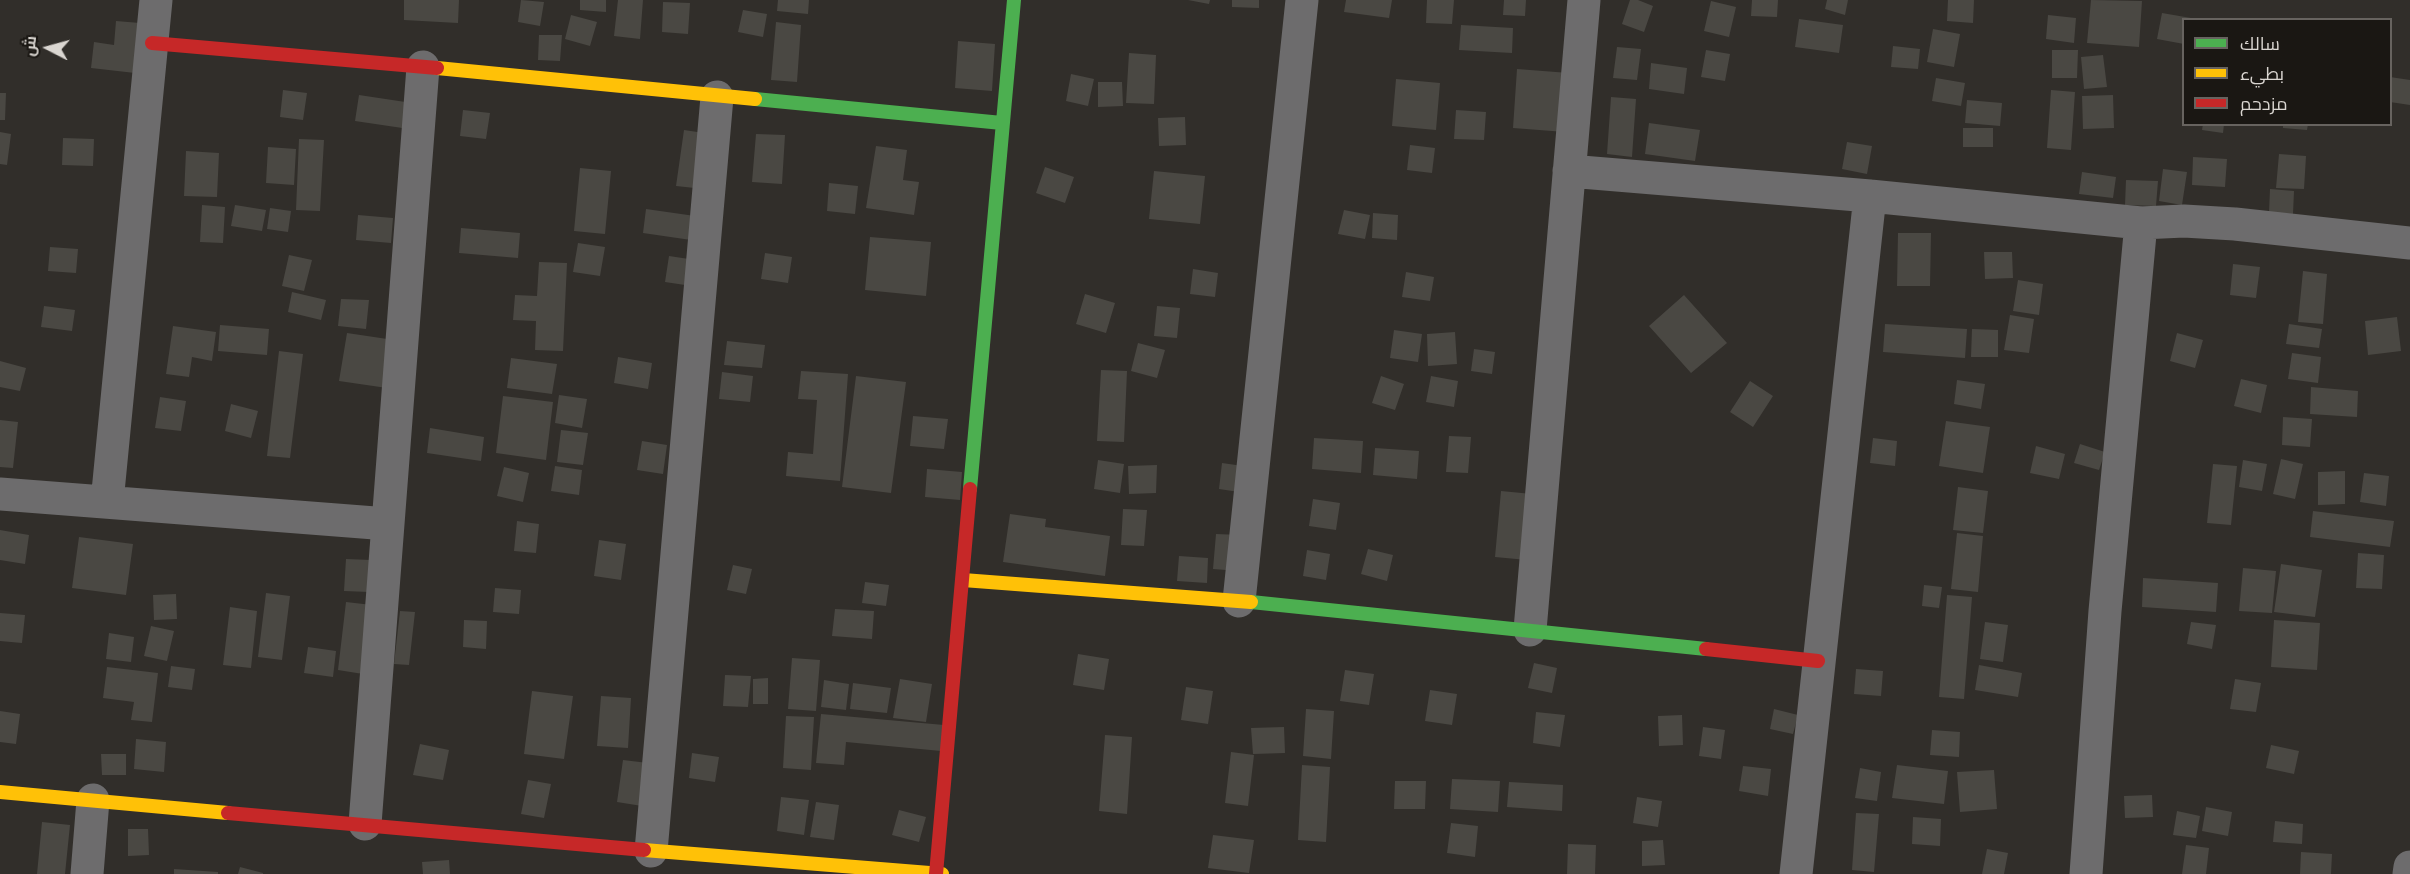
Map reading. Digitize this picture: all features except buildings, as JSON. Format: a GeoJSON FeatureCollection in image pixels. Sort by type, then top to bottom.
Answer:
{"type":"FeatureCollection","features":[{"type":"Feature","properties":{"kind":"street"},"geometry":{"type":"LineString","coordinates":[[107,502],[156,0]]}},
{"type":"Feature","properties":{"kind":"street"},"geometry":{"type":"LineString","coordinates":[[936,874],[1014,0]]}},
{"type":"Feature","properties":{"kind":"street"},"geometry":{"type":"LineString","coordinates":[[1239,601],[1302,0]]}},
{"type":"Feature","properties":{"kind":"street"},"geometry":{"type":"LineString","coordinates":[[1530,630],[1584,0]]}},
{"type":"Feature","properties":{"kind":"street"},"geometry":{"type":"LineString","coordinates":[[152,43],[1002,123]]}},
{"type":"Feature","properties":{"kind":"street"},"geometry":{"type":"LineString","coordinates":[[364,824],[423,67]]}},
{"type":"Feature","properties":{"kind":"street"},"geometry":{"type":"LineString","coordinates":[[651,851],[717,97]]}},
{"type":"Feature","properties":{"kind":"street"},"geometry":{"type":"LineString","coordinates":[[1569,171],[1870,196],[2141,223],[2184,221],[2235,224],[2410,243]]}},
{"type":"Feature","properties":{"kind":"street"},"geometry":{"type":"LineString","coordinates":[[1796,874],[1870,196]]}},
{"type":"Feature","properties":{"kind":"street"},"geometry":{"type":"LineString","coordinates":[[2086,874],[2105,611],[2141,223]]}},
{"type":"Feature","properties":{"kind":"street"},"geometry":{"type":"LineString","coordinates":[[0,494],[388,524]]}},
{"type":"Feature","properties":{"kind":"street"},"geometry":{"type":"LineString","coordinates":[[963,580],[1239,601],[1818,662]]}},
{"type":"Feature","properties":{"kind":"street"},"geometry":{"type":"LineString","coordinates":[[0,792],[651,851],[942,874]]}},
{"type":"Feature","properties":{"kind":"street"},"geometry":{"type":"LineString","coordinates":[[87,874],[93,800]]}},
{"type":"Feature","properties":{"kind":"street"},"geometry":{"type":"LineString","coordinates":[[2409,874],[2410,867]]}},
{"type":"Feature","properties":{"kind":"traffic: fast"},"geometry":{"type":"LineString","coordinates":[[970,489],[1014,0]]}},
{"type":"Feature","properties":{"kind":"traffic: fast"},"geometry":{"type":"LineString","coordinates":[[755,99],[1002,123]]}},
{"type":"Feature","properties":{"kind":"traffic: fast"},"geometry":{"type":"LineString","coordinates":[[1251,602],[1706,649]]}},
{"type":"Feature","properties":{"kind":"traffic: slow"},"geometry":{"type":"LineString","coordinates":[[437,68],[755,99]]}},
{"type":"Feature","properties":{"kind":"traffic: slow"},"geometry":{"type":"LineString","coordinates":[[963,580],[1251,602]]}},
{"type":"Feature","properties":{"kind":"traffic: slow"},"geometry":{"type":"LineString","coordinates":[[0,792],[228,813]]}},
{"type":"Feature","properties":{"kind":"traffic: slow"},"geometry":{"type":"LineString","coordinates":[[644,850],[942,874]]}},
{"type":"Feature","properties":{"kind":"traffic: jam"},"geometry":{"type":"LineString","coordinates":[[152,43],[437,68]]}},
{"type":"Feature","properties":{"kind":"traffic: jam"},"geometry":{"type":"LineString","coordinates":[[936,874],[970,489]]}},
{"type":"Feature","properties":{"kind":"traffic: jam"},"geometry":{"type":"LineString","coordinates":[[1706,649],[1818,661]]}},
{"type":"Feature","properties":{"kind":"traffic: jam"},"geometry":{"type":"LineString","coordinates":[[228,813],[644,850]]}}]}
